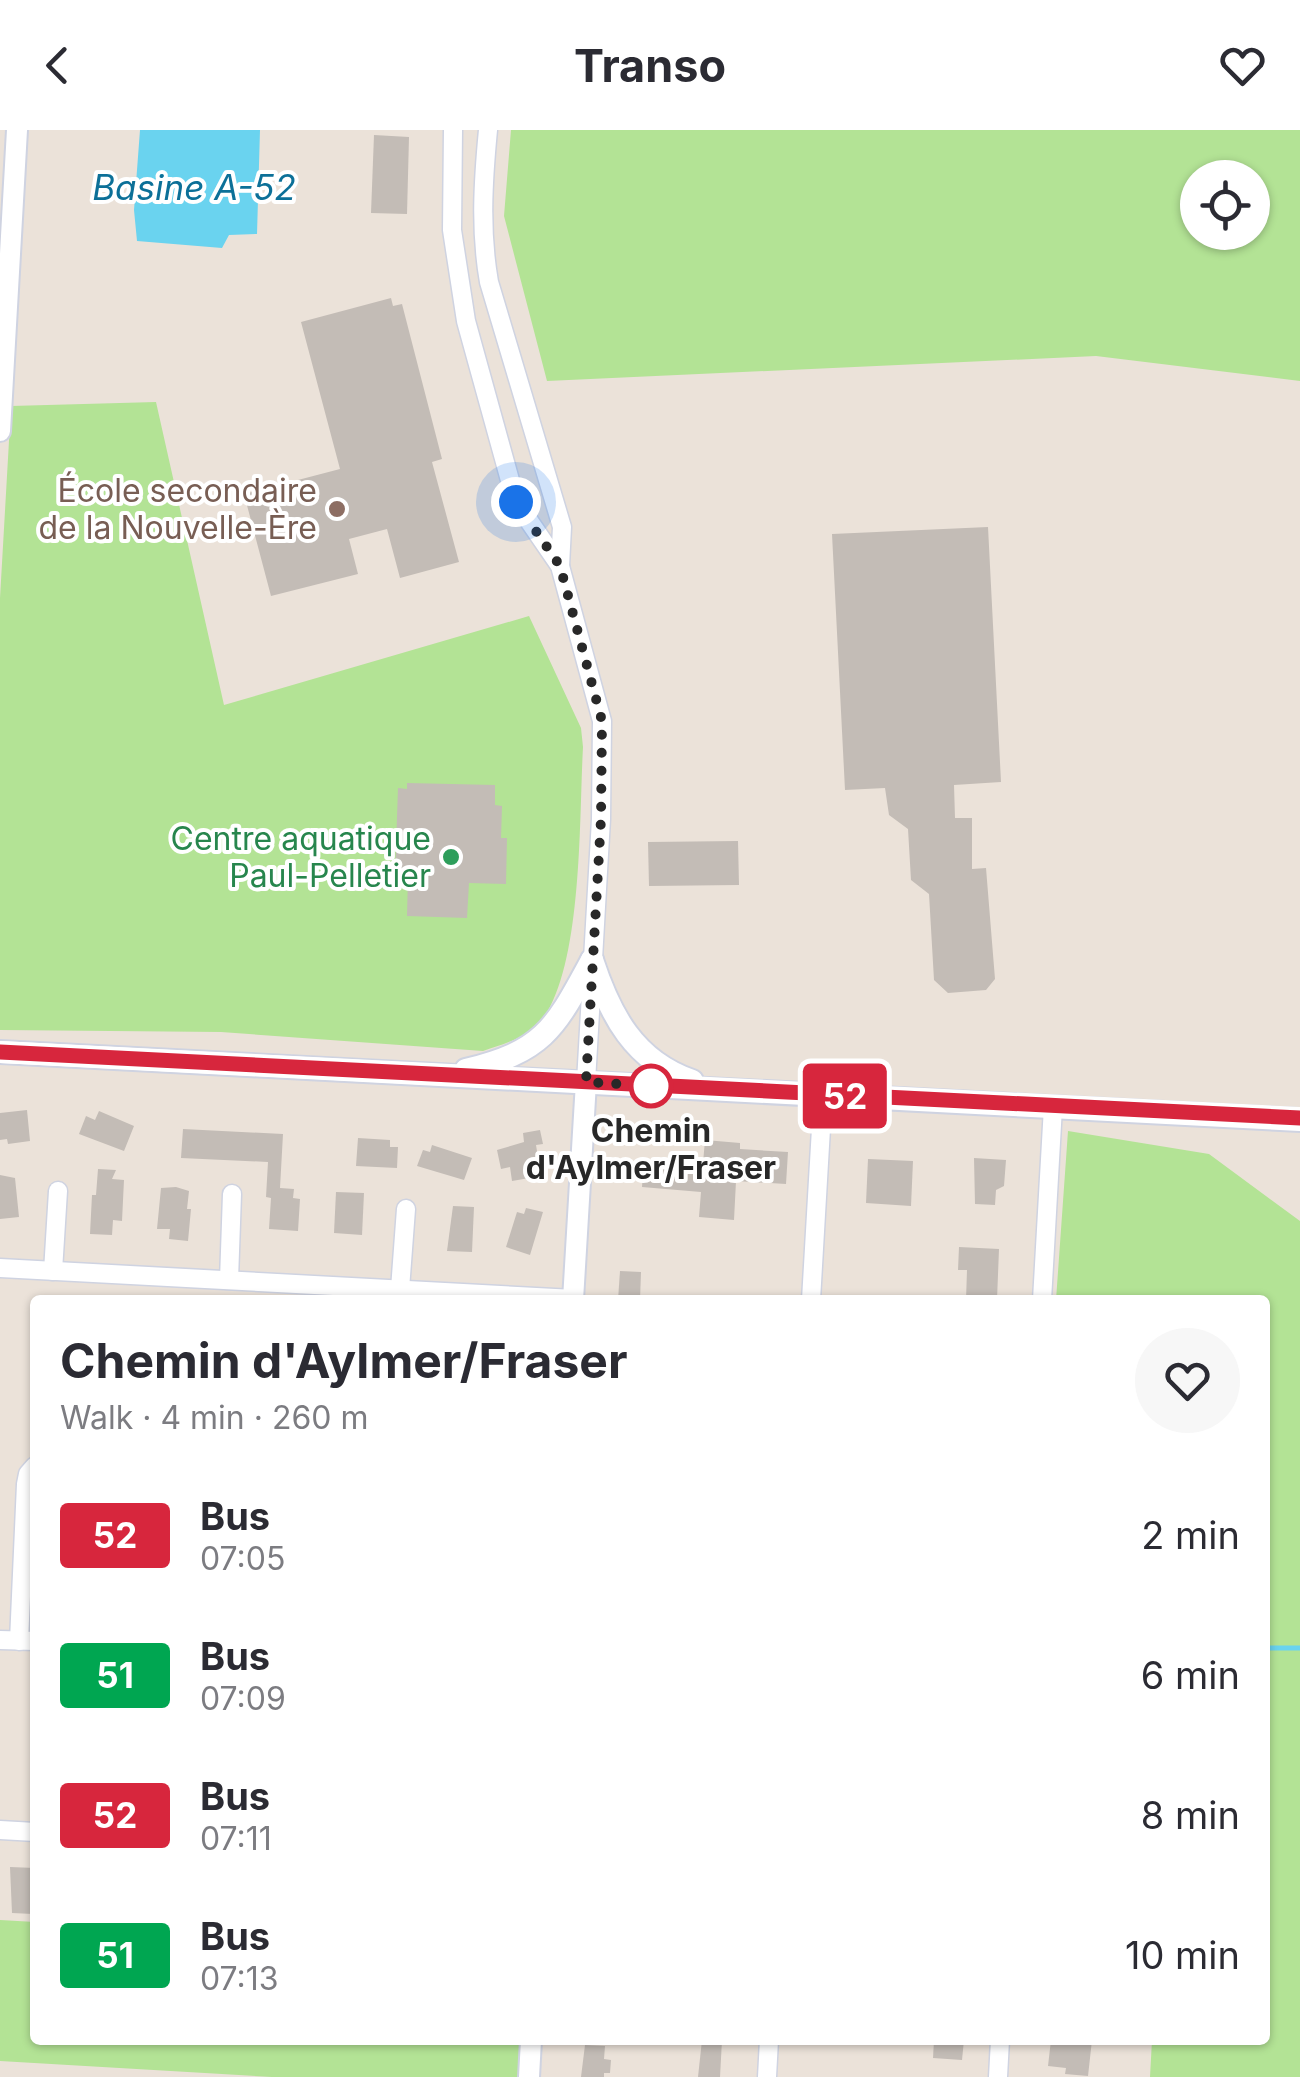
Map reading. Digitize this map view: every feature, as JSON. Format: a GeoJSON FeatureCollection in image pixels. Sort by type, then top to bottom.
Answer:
{"type":"FeatureCollection","features":[{"type":"Feature","properties":{"kind":"main road"},"geometry":{"type":"LineString","coordinates":[[445,1076],[514,1056],[545,1037],[592,960]]}},
{"type":"Feature","properties":{"kind":"main road"},"geometry":{"type":"LineString","coordinates":[[592,960],[610,1009],[632,1043],[660,1067],[714,1089]]}},
{"type":"Feature","properties":{"kind":"main road"},"geometry":{"type":"LineString","coordinates":[[0,1052],[1300,1119]]}},
{"type":"Feature","properties":{"kind":"street"},"geometry":{"type":"LineString","coordinates":[[0,431],[17,130]]}},
{"type":"Feature","properties":{"kind":"street"},"geometry":{"type":"LineString","coordinates":[[453,130],[452,230],[466,321],[516,502],[560,566]]}},
{"type":"Feature","properties":{"kind":"street"},"geometry":{"type":"LineString","coordinates":[[488,130],[482,195],[483,247],[489,282],[562,527],[560,566],[602,721],[601,819],[574,1295]]}},
{"type":"Feature","properties":{"kind":"street"},"geometry":{"type":"LineString","coordinates":[[811,1295],[823,1094]]}},
{"type":"Feature","properties":{"kind":"street"},"geometry":{"type":"LineString","coordinates":[[1042,1295],[1053,1107]]}},
{"type":"Feature","properties":{"kind":"street"},"geometry":{"type":"LineString","coordinates":[[53,1271],[58,1191]]}},
{"type":"Feature","properties":{"kind":"street"},"geometry":{"type":"LineString","coordinates":[[228,1280],[232,1194]]}},
{"type":"Feature","properties":{"kind":"street"},"geometry":{"type":"LineString","coordinates":[[400,1289],[406,1209]]}},
{"type":"Feature","properties":{"kind":"street"},"geometry":{"type":"LineString","coordinates":[[0,1268],[495,1295]]}},
{"type":"Feature","properties":{"kind":"street"},"geometry":{"type":"LineString","coordinates":[[18,1640],[26,1484],[30,1472]]}},
{"type":"Feature","properties":{"kind":"street"},"geometry":{"type":"LineString","coordinates":[[0,1830],[30,1832]]}},
{"type":"Feature","properties":{"kind":"street"},"geometry":{"type":"LineString","coordinates":[[529,2077],[531,2045]]}},
{"type":"Feature","properties":{"kind":"street"},"geometry":{"type":"LineString","coordinates":[[767,2077],[770,2045]]}},
{"type":"Feature","properties":{"kind":"street"},"geometry":{"type":"LineString","coordinates":[[998,2077],[1000,2045]]}},
{"type":"Feature","properties":{"kind":"green space"},"geometry":{"type":"Polygon","coordinates":[[[511,130],[1300,130],[1300,381],[1096,356],[547,381],[504,216],[511,130]]]}},
{"type":"Feature","properties":{"kind":"green space"},"geometry":{"type":"Polygon","coordinates":[[[156,402],[224,705],[529,616],[581,728],[583,747],[576,888],[566,962],[543,1019],[524,1035],[483,1051],[221,1032],[0,1030],[0,598],[11,406],[156,402]]]}},
{"type":"Feature","properties":{"kind":"green space"},"geometry":{"type":"Polygon","coordinates":[[[1068,1131],[1209,1154],[1300,1221],[1300,2077],[1150,2077],[1152,2045],[1270,2045],[1270,1295],[1056,1295],[1068,1131]]]}},
{"type":"Feature","properties":{"kind":"green space"},"geometry":{"type":"Polygon","coordinates":[[[0,1920],[30,1922],[30,2045],[531,2045],[529,2077],[272,2077],[0,2061],[0,1920]]]}},
{"type":"Feature","properties":{"kind":"water","name":"Basine A-52"},"geometry":{"type":"Polygon","coordinates":[[[140,130],[260,130],[257,234],[229,235],[222,248],[137,241],[134,210],[140,130]]]}},
{"type":"Feature","properties":{"kind":"building"},"geometry":{"type":"Polygon","coordinates":[[[374,135],[409,137],[407,214],[371,213],[374,135]]]}},
{"type":"Feature","properties":{"kind":"building"},"geometry":{"type":"Polygon","coordinates":[[[391,298],[393,306],[402,304],[442,459],[432,462],[459,562],[400,578],[387,529],[349,539],[358,574],[271,596],[244,494],[340,469],[301,322],[391,298]]]}},
{"type":"Feature","properties":{"kind":"building"},"geometry":{"type":"Polygon","coordinates":[[[988,527],[1001,782],[954,785],[955,818],[972,818],[972,869],[986,868],[995,979],[986,990],[948,993],[934,980],[929,894],[911,880],[908,829],[889,815],[885,788],[845,790],[832,534],[988,527]]]}},
{"type":"Feature","properties":{"kind":"building","name":"Centre aquatique Paul-Pelletier"},"geometry":{"type":"Polygon","coordinates":[[[407,783],[495,785],[495,805],[502,806],[501,838],[507,838],[506,884],[469,883],[467,918],[407,916],[408,876],[395,875],[398,788],[407,789],[407,783]]]}},
{"type":"Feature","properties":{"kind":"building"},"geometry":{"type":"Polygon","coordinates":[[[738,841],[739,885],[649,886],[648,842],[738,841]]]}},
{"type":"Feature","properties":{"kind":"building"},"geometry":{"type":"Polygon","coordinates":[[[27,1110],[30,1141],[8,1144],[7,1139],[0,1140],[0,1113],[27,1110]]]}},
{"type":"Feature","properties":{"kind":"building"},"geometry":{"type":"Polygon","coordinates":[[[99,1111],[134,1126],[124,1151],[79,1134],[86,1116],[95,1120],[99,1111]]]}},
{"type":"Feature","properties":{"kind":"building"},"geometry":{"type":"Polygon","coordinates":[[[183,1129],[283,1134],[280,1188],[294,1189],[293,1198],[300,1199],[298,1231],[269,1229],[268,1162],[181,1158],[183,1129]]]}},
{"type":"Feature","properties":{"kind":"building"},"geometry":{"type":"Polygon","coordinates":[[[540,1130],[543,1144],[536,1145],[541,1176],[512,1181],[510,1167],[501,1169],[497,1150],[524,1142],[523,1133],[540,1130]]]}},
{"type":"Feature","properties":{"kind":"building"},"geometry":{"type":"Polygon","coordinates":[[[358,1138],[390,1140],[390,1147],[398,1147],[397,1168],[356,1166],[358,1138]]]}},
{"type":"Feature","properties":{"kind":"building"},"geometry":{"type":"Polygon","coordinates":[[[705,1140],[740,1143],[740,1149],[788,1152],[786,1184],[736,1181],[734,1220],[699,1217],[701,1192],[642,1187],[644,1159],[703,1163],[705,1140]]]}},
{"type":"Feature","properties":{"kind":"building"},"geometry":{"type":"Polygon","coordinates":[[[432,1145],[472,1158],[464,1180],[417,1166],[423,1150],[430,1152],[432,1145]]]}},
{"type":"Feature","properties":{"kind":"building"},"geometry":{"type":"Polygon","coordinates":[[[974,1158],[1006,1160],[1004,1186],[996,1190],[995,1205],[975,1204],[974,1158]]]}},
{"type":"Feature","properties":{"kind":"building"},"geometry":{"type":"Polygon","coordinates":[[[868,1159],[913,1161],[911,1206],[866,1203],[868,1159]]]}},
{"type":"Feature","properties":{"kind":"building"},"geometry":{"type":"Polygon","coordinates":[[[98,1169],[116,1170],[112,1179],[124,1180],[122,1221],[113,1220],[112,1235],[90,1234],[98,1169]]]}},
{"type":"Feature","properties":{"kind":"building"},"geometry":{"type":"Polygon","coordinates":[[[0,1175],[15,1178],[19,1217],[0,1219],[0,1175]]]}},
{"type":"Feature","properties":{"kind":"building"},"geometry":{"type":"Polygon","coordinates":[[[161,1188],[189,1191],[188,1241],[169,1239],[170,1229],[157,1229],[161,1188]]]}},
{"type":"Feature","properties":{"kind":"building"},"geometry":{"type":"Polygon","coordinates":[[[336,1192],[364,1193],[362,1235],[334,1233],[336,1192]]]}},
{"type":"Feature","properties":{"kind":"building"},"geometry":{"type":"Polygon","coordinates":[[[453,1206],[474,1207],[472,1252],[447,1251],[453,1206]]]}},
{"type":"Feature","properties":{"kind":"building"},"geometry":{"type":"Polygon","coordinates":[[[526,1208],[543,1212],[530,1255],[506,1247],[517,1212],[524,1214],[526,1208]]]}},
{"type":"Feature","properties":{"kind":"building"},"geometry":{"type":"Polygon","coordinates":[[[959,1247],[999,1249],[997,1295],[966,1295],[967,1270],[958,1270],[959,1247]]]}},
{"type":"Feature","properties":{"kind":"building"},"geometry":{"type":"Polygon","coordinates":[[[620,1271],[641,1272],[640,1295],[618,1295],[620,1271]]]}},
{"type":"Feature","properties":{"kind":"building"},"geometry":{"type":"Polygon","coordinates":[[[10,1867],[30,1868],[30,1914],[12,1913],[10,1867]]]}},
{"type":"Feature","properties":{"kind":"building"},"geometry":{"type":"Polygon","coordinates":[[[585,2045],[605,2046],[604,2059],[611,2060],[610,2073],[604,2073],[604,2077],[581,2077],[585,2045]]]}},
{"type":"Feature","properties":{"kind":"building"},"geometry":{"type":"Polygon","coordinates":[[[701,2045],[722,2045],[720,2077],[698,2077],[701,2045]]]}},
{"type":"Feature","properties":{"kind":"building"},"geometry":{"type":"Polygon","coordinates":[[[934,2045],[964,2045],[962,2060],[933,2058],[934,2045]]]}},
{"type":"Feature","properties":{"kind":"building"},"geometry":{"type":"Polygon","coordinates":[[[1050,2045],[1091,2045],[1088,2076],[1065,2074],[1066,2068],[1048,2066],[1050,2045]]]}},
{"type":"Feature","properties":{"kind":"waterway"},"geometry":{"type":"LineString","coordinates":[[1270,1648],[1300,1648]]}},
{"type":"Feature","properties":{"kind":"bus line","name":"52"},"geometry":{"type":"LineString","coordinates":[[0,1052],[1300,1118]]}},
{"type":"Feature","properties":{"kind":"place","name":"École secondaire de la Nouvelle-Ère"},"geometry":{"type":"Point","coordinates":[337,509]}},
{"type":"Feature","properties":{"kind":"place","name":"Centre aquatique Paul-Pelletier"},"geometry":{"type":"Point","coordinates":[451,857]}},
{"type":"Feature","properties":{"kind":"place","name":"Chemin d'Aylmer/Fraser"},"geometry":{"type":"Point","coordinates":[651,1086]}},
{"type":"Feature","properties":{"kind":"route"},"geometry":{"type":"LineString","coordinates":[[516,502],[560,566],[602,721],[601,819],[586,1082],[651,1086]]}}]}
